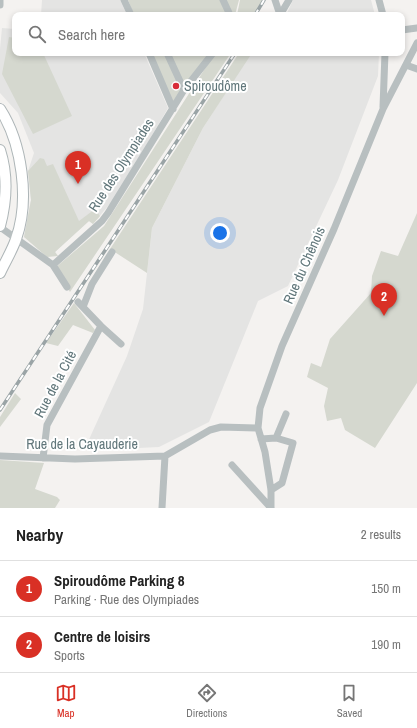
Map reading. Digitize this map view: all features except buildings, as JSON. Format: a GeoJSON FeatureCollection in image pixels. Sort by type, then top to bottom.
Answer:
{"type":"FeatureCollection","features":[{"type":"Feature","properties":{"kind":"street"},"geometry":{"type":"LineString","coordinates":[[0,0],[0,5]]}},
{"type":"Feature","properties":{"kind":"street"},"geometry":{"type":"LineString","coordinates":[[124,0],[130,12]]}},
{"type":"Feature","properties":{"kind":"street"},"geometry":{"type":"LineString","coordinates":[[223,0],[229,12]]}},
{"type":"Feature","properties":{"kind":"street"},"geometry":{"type":"LineString","coordinates":[[276,0],[279,12],[283,10],[289,0]]}},
{"type":"Feature","properties":{"kind":"street"},"geometry":{"type":"LineString","coordinates":[[379,0],[382,12]]}},
{"type":"Feature","properties":{"kind":"street"},"geometry":{"type":"LineString","coordinates":[[405,30],[417,28]]}},
{"type":"Feature","properties":{"kind":"street","name":"Rue du Chênois"},"geometry":{"type":"LineString","coordinates":[[272,508],[271,490],[258,428],[260,408],[282,346],[337,222],[383,109],[417,43]]}},
{"type":"Feature","properties":{"kind":"street"},"geometry":{"type":"LineString","coordinates":[[150,56],[173,109]]}},
{"type":"Feature","properties":{"kind":"street"},"geometry":{"type":"LineString","coordinates":[[168,56],[184,90]]}},
{"type":"Feature","properties":{"kind":"street","name":"Rue des Olympiades"},"geometry":{"type":"LineString","coordinates":[[54,265],[102,221],[108,213],[184,90],[210,56]]}},
{"type":"Feature","properties":{"kind":"street"},"geometry":{"type":"LineString","coordinates":[[383,109],[385,56]]}},
{"type":"Feature","properties":{"kind":"street"},"geometry":{"type":"LineString","coordinates":[[406,65],[417,69]]}},
{"type":"Feature","properties":{"kind":"street"},"geometry":{"type":"LineString","coordinates":[[0,109],[17,146],[21,163],[22,199],[16,238],[0,272]]}},
{"type":"Feature","properties":{"kind":"street"},"geometry":{"type":"LineString","coordinates":[[0,150],[4,162],[6,182],[0,226],[54,265],[67,287]]}},
{"type":"Feature","properties":{"kind":"street"},"geometry":{"type":"LineString","coordinates":[[112,252],[81,304],[101,326],[121,344]]}},
{"type":"Feature","properties":{"kind":"street","name":"Rue de la Cité"},"geometry":{"type":"LineString","coordinates":[[43,458],[47,425],[101,326]]}},
{"type":"Feature","properties":{"kind":"street"},"geometry":{"type":"LineString","coordinates":[[276,438],[286,414]]}},
{"type":"Feature","properties":{"kind":"street"},"geometry":{"type":"LineString","coordinates":[[162,508],[164,456],[210,430],[221,427],[258,428]]}},
{"type":"Feature","properties":{"kind":"street"},"geometry":{"type":"LineString","coordinates":[[261,440],[276,438],[293,443],[282,483],[271,490]]}},
{"type":"Feature","properties":{"kind":"street","name":"Rue de la Cayauderie"},"geometry":{"type":"LineString","coordinates":[[0,456],[43,458],[164,456]]}},
{"type":"Feature","properties":{"kind":"street","name":"Rue du Chênois"},"geometry":{"type":"LineString","coordinates":[[232,465],[272,508]]}},
{"type":"Feature","properties":{"kind":"shaded area"},"geometry":{"type":"Polygon","coordinates":[[[42,0],[120,0],[126,12],[41,12],[42,0]]]}},
{"type":"Feature","properties":{"kind":"shaded area"},"geometry":{"type":"Polygon","coordinates":[[[128,0],[239,0],[236,12],[133,12],[128,0]]]}},
{"type":"Feature","properties":{"kind":"shaded area"},"geometry":{"type":"Polygon","coordinates":[[[240,0],[263,0],[256,12],[238,12],[240,0]]]}},
{"type":"Feature","properties":{"kind":"shaded area"},"geometry":{"type":"Polygon","coordinates":[[[293,0],[371,0],[374,12],[287,12],[293,0]]]}},
{"type":"Feature","properties":{"kind":"shaded area"},"geometry":{"type":"Polygon","coordinates":[[[2,28],[12,29],[12,56],[145,56],[168,108],[118,194],[93,224],[89,221],[55,252],[58,256],[24,237],[31,200],[28,171],[34,153],[18,113],[0,93],[0,49],[2,28]]]}},
{"type":"Feature","properties":{"kind":"shaded area"},"geometry":{"type":"Polygon","coordinates":[[[9,37],[12,38],[12,56],[44,56],[72,116],[33,134],[2,74],[9,37]]]}},
{"type":"Feature","properties":{"kind":"shaded area","name":"Spiroudôme"},"geometry":{"type":"Polygon","coordinates":[[[150,56],[211,56],[173,109],[150,56]]]}},
{"type":"Feature","properties":{"kind":"shaded area"},"geometry":{"type":"Polygon","coordinates":[[[213,56],[229,56],[70,292],[55,268],[104,226],[213,56]]]}},
{"type":"Feature","properties":{"kind":"shaded area"},"geometry":{"type":"Polygon","coordinates":[[[237,56],[250,56],[203,128],[152,228],[147,273],[110,249],[237,56]]]}},
{"type":"Feature","properties":{"kind":"shaded area"},"geometry":{"type":"Polygon","coordinates":[[[249,56],[379,56],[378,76],[338,180],[288,286],[258,301],[209,422],[159,447],[97,450],[86,446],[127,356],[143,309],[152,228],[203,128],[249,56]]]}},
{"type":"Feature","properties":{"kind":"shaded area"},"geometry":{"type":"Polygon","coordinates":[[[40,158],[44,159],[47,166],[53,164],[79,221],[95,209],[100,216],[93,224],[89,221],[55,252],[58,256],[47,257],[24,237],[31,200],[28,171],[40,158]]]}},
{"type":"Feature","properties":{"kind":"shaded area"},"geometry":{"type":"Polygon","coordinates":[[[417,213],[417,383],[375,448],[345,430],[341,418],[327,421],[324,406],[328,388],[307,377],[311,363],[321,367],[330,339],[371,293],[372,276],[381,251],[398,256],[417,213]]]}},
{"type":"Feature","properties":{"kind":"shaded area"},"geometry":{"type":"Polygon","coordinates":[[[74,303],[95,330],[93,333],[73,325],[58,346],[46,343],[74,303]]]}},
{"type":"Feature","properties":{"kind":"shaded area"},"geometry":{"type":"Polygon","coordinates":[[[15,393],[21,399],[0,427],[0,417],[15,393]]]}},
{"type":"Feature","properties":{"kind":"shaded area"},"geometry":{"type":"Polygon","coordinates":[[[0,460],[44,463],[35,489],[57,497],[60,500],[55,508],[0,508],[0,460]]]}},
{"type":"Feature","properties":{"kind":"railway"},"geometry":{"type":"LineString","coordinates":[[257,12],[264,0]]}},
{"type":"Feature","properties":{"kind":"railway"},"geometry":{"type":"LineString","coordinates":[[0,410],[233,56]]}},
{"type":"Feature","properties":{"kind":"place","name":"Spiroudôme"},"geometry":{"type":"Point","coordinates":[176,86]}},
{"type":"Feature","properties":{"kind":"place","name":"Spiroudôme Parking 8"},"geometry":{"type":"Point","coordinates":[78,184]}},
{"type":"Feature","properties":{"kind":"place","name":"Centre de loisirs"},"geometry":{"type":"Point","coordinates":[384,316]}}]}
